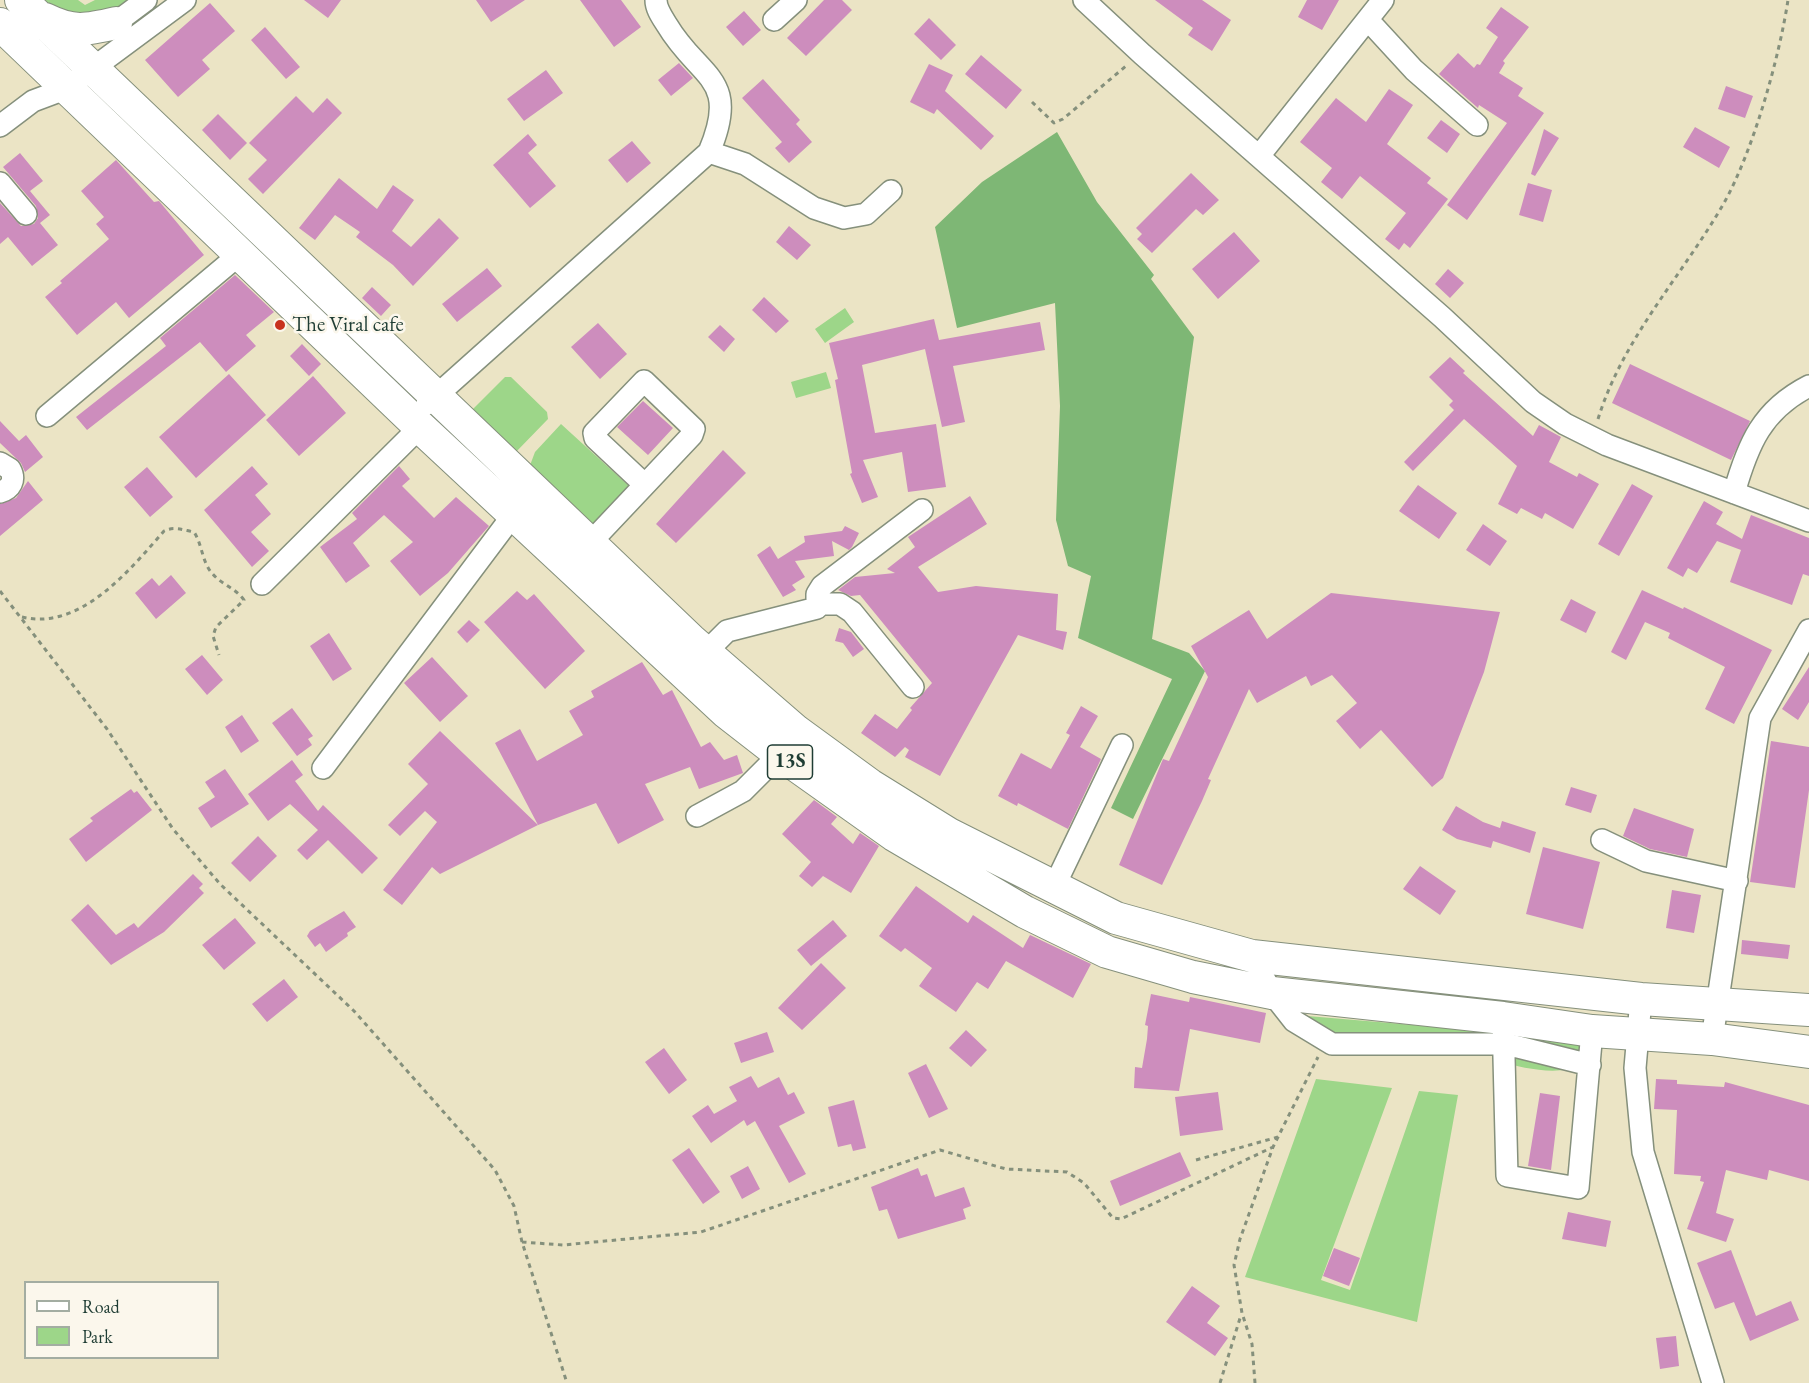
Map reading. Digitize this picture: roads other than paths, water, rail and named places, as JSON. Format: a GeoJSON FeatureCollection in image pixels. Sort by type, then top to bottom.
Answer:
{"type":"FeatureCollection","features":[{"type":"Feature","properties":{"kind":"highway"},"geometry":{"type":"LineString","coordinates":[[30,8],[65,29],[83,30],[116,23]]}},
{"type":"Feature","properties":{"kind":"highway","name":"13S"},"geometry":{"type":"LineString","coordinates":[[30,8],[590,543],[689,651],[726,712],[894,836],[1025,912],[1107,952],[1193,977],[1272,993],[1504,1031],[1592,1031],[1712,1039],[1809,1052]]}},
{"type":"Feature","properties":{"kind":"highway","name":"13S"},"geometry":{"type":"LineString","coordinates":[[0,24],[513,515],[796,731],[870,784],[949,834],[1116,918],[1252,956],[1641,999],[1809,1010]]}},
{"type":"Feature","properties":{"kind":"street"},"geometry":{"type":"LineString","coordinates":[[84,61],[116,23],[146,0]]}},
{"type":"Feature","properties":{"kind":"street"},"geometry":{"type":"LineString","coordinates":[[0,126],[84,61],[185,0]]}},
{"type":"Feature","properties":{"kind":"street"},"geometry":{"type":"LineString","coordinates":[[262,584],[416,422],[435,396],[709,152],[718,132],[722,101],[717,84],[673,34],[656,6],[656,0]]}},
{"type":"Feature","properties":{"kind":"street"},"geometry":{"type":"LineString","coordinates":[[774,20],[796,0]]}},
{"type":"Feature","properties":{"kind":"street"},"geometry":{"type":"LineString","coordinates":[[1084,0],[1142,54],[1442,317],[1533,402],[1565,424],[1592,438],[1809,521]]}},
{"type":"Feature","properties":{"kind":"street"},"geometry":{"type":"LineString","coordinates":[[1259,156],[1383,0]]}},
{"type":"Feature","properties":{"kind":"street"},"geometry":{"type":"LineString","coordinates":[[1368,21],[1414,70],[1477,124]]}},
{"type":"Feature","properties":{"kind":"street"},"geometry":{"type":"LineString","coordinates":[[709,152],[745,164],[814,208],[844,218],[866,214],[891,191]]}},
{"type":"Feature","properties":{"kind":"street"},"geometry":{"type":"LineString","coordinates":[[0,183],[26,214]]}},
{"type":"Feature","properties":{"kind":"street"},"geometry":{"type":"LineString","coordinates":[[47,416],[240,254]]}},
{"type":"Feature","properties":{"kind":"street"},"geometry":{"type":"LineString","coordinates":[[590,543],[644,484],[694,429],[644,381],[594,433],[595,438],[644,484]]}},
{"type":"Feature","properties":{"kind":"street"},"geometry":{"type":"LineString","coordinates":[[1734,493],[1742,464],[1772,411],[1790,396],[1809,386]]}},
{"type":"Feature","properties":{"kind":"street"},"geometry":{"type":"LineString","coordinates":[[0,463],[10,469],[13,478],[9,487],[0,492]]}},
{"type":"Feature","properties":{"kind":"street"},"geometry":{"type":"LineString","coordinates":[[689,651],[727,632],[814,610],[818,604],[817,594],[822,586],[922,510]]}},
{"type":"Feature","properties":{"kind":"street"},"geometry":{"type":"LineString","coordinates":[[323,768],[513,515]]}},
{"type":"Feature","properties":{"kind":"street"},"geometry":{"type":"LineString","coordinates":[[818,604],[840,604],[852,612],[913,687]]}},
{"type":"Feature","properties":{"kind":"street"},"geometry":{"type":"LineString","coordinates":[[1712,1039],[1719,1005],[1760,718],[1809,630]]}},
{"type":"Feature","properties":{"kind":"street"},"geometry":{"type":"LineString","coordinates":[[1054,887],[1122,745]]}},
{"type":"Feature","properties":{"kind":"street"},"geometry":{"type":"LineString","coordinates":[[698,816],[743,791],[780,754]]}},
{"type":"Feature","properties":{"kind":"street"},"geometry":{"type":"LineString","coordinates":[[1602,840],[1646,861],[1737,881]]}},
{"type":"Feature","properties":{"kind":"street"},"geometry":{"type":"LineString","coordinates":[[1252,956],[1272,993],[1294,1021],[1332,1044],[1504,1031],[1590,1065]]}},
{"type":"Feature","properties":{"kind":"street"},"geometry":{"type":"LineString","coordinates":[[1641,999],[1635,1068],[1643,1152],[1666,1235],[1714,1378]]}},
{"type":"Feature","properties":{"kind":"street"},"geometry":{"type":"LineString","coordinates":[[1504,1031],[1508,1176],[1578,1188],[1592,1031]]}},
{"type":"Feature","properties":{"kind":"place","name":"The Viral cafe"},"geometry":{"type":"Point","coordinates":[280,325]}}]}
